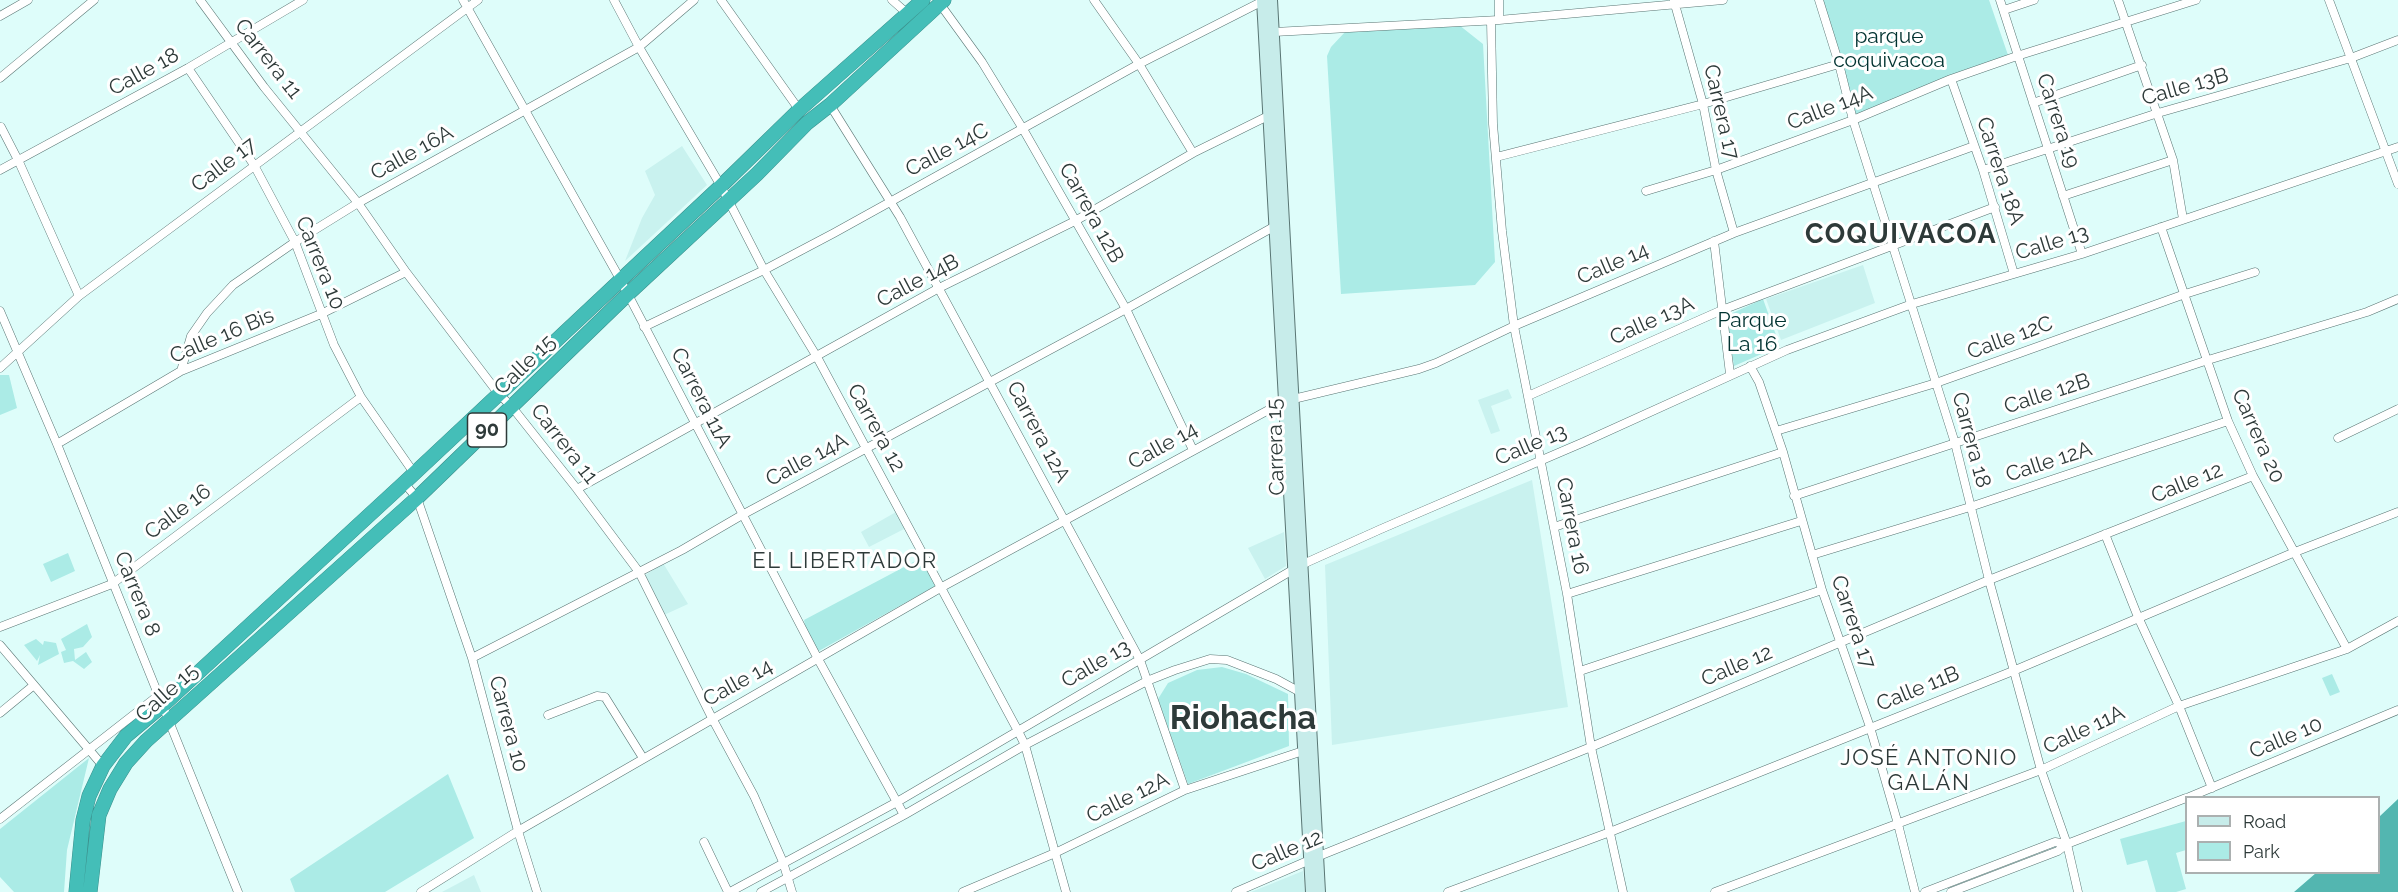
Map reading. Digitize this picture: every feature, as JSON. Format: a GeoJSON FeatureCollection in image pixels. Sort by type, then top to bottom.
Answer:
{"type":"FeatureCollection","features":[{"type":"Feature","properties":{"kind":"highway","name":"Calle 15"},"geometry":{"type":"LineString","coordinates":[[90,892],[99,815],[110,789],[126,763],[169,720],[417,498],[628,294],[729,201],[807,123],[830,105],[914,19],[923,0]]}},
{"type":"Feature","properties":{"kind":"highway","name":"Calle 15"},"geometry":{"type":"LineString","coordinates":[[76,892],[83,820],[89,796],[103,766],[126,736],[161,700],[409,478],[722,186],[799,110],[914,19],[942,2]]}},
{"type":"Feature","properties":{"kind":"main road","name":"Carrera 15"},"geometry":{"type":"LineString","coordinates":[[1263,0],[1275,114]]}},
{"type":"Feature","properties":{"kind":"main road","name":"Carrera 15"},"geometry":{"type":"LineString","coordinates":[[1272,0],[1275,114],[1297,568],[1314,859],[1320,892]]}},
{"type":"Feature","properties":{"kind":"main road","name":"Carrera 15"},"geometry":{"type":"LineString","coordinates":[[1297,568],[1299,692],[1308,749]]}},
{"type":"Feature","properties":{"kind":"main road"},"geometry":{"type":"LineString","coordinates":[[1311,892],[1314,859]]}},
{"type":"Feature","properties":{"kind":"street"},"geometry":{"type":"LineString","coordinates":[[0,16],[28,0]]}},
{"type":"Feature","properties":{"kind":"street"},"geometry":{"type":"LineString","coordinates":[[0,78],[94,0]]}},
{"type":"Feature","properties":{"kind":"street","name":"Carrera 11"},"geometry":{"type":"LineString","coordinates":[[200,0],[264,87],[358,203],[406,272],[498,393],[512,407],[577,489],[639,572],[754,796],[783,862],[792,892]]}},
{"type":"Feature","properties":{"kind":"street","name":"Calle 18"},"geometry":{"type":"LineString","coordinates":[[0,170],[19,162],[188,68],[303,0]]}},
{"type":"Feature","properties":{"kind":"street","name":"Calle 17"},"geometry":{"type":"LineString","coordinates":[[0,368],[79,296],[465,4],[478,0]]}},
{"type":"Feature","properties":{"kind":"street","name":"Carrera 12"},"geometry":{"type":"LineString","coordinates":[[614,0],[639,47],[722,186],[764,270],[817,357],[1018,731],[1025,745],[1066,892]]}},
{"type":"Feature","properties":{"kind":"street","name":"Calle 16A"},"geometry":{"type":"LineString","coordinates":[[181,371],[192,336],[207,313],[233,285],[295,242],[358,203],[526,112],[639,47],[694,0]]}},
{"type":"Feature","properties":{"kind":"street"},"geometry":{"type":"LineString","coordinates":[[721,0],[807,123]]}},
{"type":"Feature","properties":{"kind":"street"},"geometry":{"type":"LineString","coordinates":[[892,0],[914,19]]}},
{"type":"Feature","properties":{"kind":"street"},"geometry":{"type":"LineString","coordinates":[[1094,0],[1139,64],[1193,153]]}},
{"type":"Feature","properties":{"kind":"street","name":"Calle 14C"},"geometry":{"type":"LineString","coordinates":[[644,327],[764,270],[1139,64],[1263,0]]}},
{"type":"Feature","properties":{"kind":"street","name":"Carrera 16"},"geometry":{"type":"LineString","coordinates":[[1499,0],[1495,20],[1496,157],[1514,326],[1567,594],[1591,747],[1623,892]]}},
{"type":"Feature","properties":{"kind":"street"},"geometry":{"type":"LineString","coordinates":[[1274,32],[1495,20],[1674,2],[1723,0]]}},
{"type":"Feature","properties":{"kind":"street","name":"Carrera 18"},"geometry":{"type":"LineString","coordinates":[[1819,0],[1853,120],[1955,443],[2013,670],[2041,770],[2067,844],[2078,892]]}},
{"type":"Feature","properties":{"kind":"street","name":"Carrera 19"},"geometry":{"type":"LineString","coordinates":[[2000,0],[2082,254]]}},
{"type":"Feature","properties":{"kind":"street"},"geometry":{"type":"LineString","coordinates":[[2004,10],[2034,0]]}},
{"type":"Feature","properties":{"kind":"street"},"geometry":{"type":"LineString","coordinates":[[2118,0],[2173,160],[2183,219]]}},
{"type":"Feature","properties":{"kind":"street","name":"Calle 14A"},"geometry":{"type":"LineString","coordinates":[[1646,191],[1716,170],[1853,120],[1951,79],[2196,0]]}},
{"type":"Feature","properties":{"kind":"street"},"geometry":{"type":"LineString","coordinates":[[2329,0],[2398,184]]}},
{"type":"Feature","properties":{"kind":"street","name":"Carrera 12B"},"geometry":{"type":"LineString","coordinates":[[942,2],[1023,129],[1126,309],[1193,450]]}},
{"type":"Feature","properties":{"kind":"street","name":"Carrera 17"},"geometry":{"type":"LineString","coordinates":[[1674,2],[1703,104],[1716,170],[1734,233]]}},
{"type":"Feature","properties":{"kind":"street","name":"Carrera 11A"},"geometry":{"type":"LineString","coordinates":[[465,4],[620,279],[818,659],[904,815]]}},
{"type":"Feature","properties":{"kind":"street","name":"Calle 13B"},"geometry":{"type":"LineString","coordinates":[[1983,170],[2158,113],[2351,58],[2398,40]]}},
{"type":"Feature","properties":{"kind":"street"},"geometry":{"type":"LineString","coordinates":[[1496,157],[1703,104],[1839,64]]}},
{"type":"Feature","properties":{"kind":"street"},"geometry":{"type":"LineString","coordinates":[[2033,103],[2142,65]]}},
{"type":"Feature","properties":{"kind":"street","name":"Carrera 10"},"geometry":{"type":"LineString","coordinates":[[188,68],[254,165],[295,242],[334,345],[361,397],[409,478],[472,658],[518,831],[537,892]]}},
{"type":"Feature","properties":{"kind":"street","name":"Carrera 18A"},"geometry":{"type":"LineString","coordinates":[[1951,79],[1995,207],[2014,274]]}},
{"type":"Feature","properties":{"kind":"street","name":"Carrera 12A"},"geometry":{"type":"LineString","coordinates":[[830,105],[891,201],[1140,660],[1185,790]]}},
{"type":"Feature","properties":{"kind":"street","name":"Calle 14B"},"geometry":{"type":"LineString","coordinates":[[577,489],[939,288],[1075,220],[1193,153],[1275,114]]}},
{"type":"Feature","properties":{"kind":"street"},"geometry":{"type":"LineString","coordinates":[[1,127],[79,296]]}},
{"type":"Feature","properties":{"kind":"street","name":"Calle 14"},"geometry":{"type":"LineString","coordinates":[[421,892],[518,831],[942,587],[1289,399],[1419,369],[1714,241],[1974,146]]}},
{"type":"Feature","properties":{"kind":"street","name":"Calle 13"},"geometry":{"type":"LineString","coordinates":[[729,892],[897,802],[1297,568],[1730,374],[1912,304],[2082,254],[2398,147]]}},
{"type":"Feature","properties":{"kind":"street"},"geometry":{"type":"LineString","coordinates":[[2063,196],[2173,160]]}},
{"type":"Feature","properties":{"kind":"street","name":"Calle 13A"},"geometry":{"type":"LineString","coordinates":[[1528,396],[1722,310],[1995,207]]}},
{"type":"Feature","properties":{"kind":"street","name":"Calle 14A"},"geometry":{"type":"LineString","coordinates":[[472,658],[639,572],[1280,225]]}},
{"type":"Feature","properties":{"kind":"street","name":"Carrera 20"},"geometry":{"type":"LineString","coordinates":[[2162,227],[2228,422],[2253,476],[2347,649]]}},
{"type":"Feature","properties":{"kind":"street"},"geometry":{"type":"LineString","coordinates":[[1714,241],[1730,374]]}},
{"type":"Feature","properties":{"kind":"street","name":"Calle 16 Bis"},"geometry":{"type":"LineString","coordinates":[[57,444],[181,371],[321,314],[406,272]]}},
{"type":"Feature","properties":{"kind":"street","name":"Calle 12C"},"geometry":{"type":"LineString","coordinates":[[1776,430],[1936,383],[2186,294],[2255,272]]}},
{"type":"Feature","properties":{"kind":"street"},"geometry":{"type":"LineString","coordinates":[[2208,360],[2367,312],[2398,299]]}},
{"type":"Feature","properties":{"kind":"street","name":"Carrera 8"},"geometry":{"type":"LineString","coordinates":[[0,311],[57,444],[238,892]]}},
{"type":"Feature","properties":{"kind":"street","name":"Calle 12B"},"geometry":{"type":"LineString","coordinates":[[1794,496],[2208,360]]}},
{"type":"Feature","properties":{"kind":"street","name":"Carrera 17"},"geometry":{"type":"LineString","coordinates":[[1750,366],[1759,382],[1776,430],[1822,590],[1870,727],[1899,824],[1915,892]]}},
{"type":"Feature","properties":{"kind":"street","name":"Calle 16"},"geometry":{"type":"LineString","coordinates":[[0,627],[112,584],[361,397]]}},
{"type":"Feature","properties":{"kind":"street"},"geometry":{"type":"LineString","coordinates":[[2338,438],[2398,409]]}},
{"type":"Feature","properties":{"kind":"street","name":"Calle 12A"},"geometry":{"type":"LineString","coordinates":[[1812,555],[1970,507],[2228,422]]}},
{"type":"Feature","properties":{"kind":"street"},"geometry":{"type":"LineString","coordinates":[[1554,527],[1783,452]]}},
{"type":"Feature","properties":{"kind":"street","name":"Calle 12"},"geometry":{"type":"LineString","coordinates":[[1236,892],[1591,747],[1989,580],[2253,476]]}},
{"type":"Feature","properties":{"kind":"street","name":"Calle 11B"},"geometry":{"type":"LineString","coordinates":[[1448,892],[1610,832],[2398,512]]}},
{"type":"Feature","properties":{"kind":"street"},"geometry":{"type":"LineString","coordinates":[[1567,594],[1801,521]]}},
{"type":"Feature","properties":{"kind":"street"},"geometry":{"type":"LineString","coordinates":[[2105,534],[2138,617],[2180,706],[2212,788]]}},
{"type":"Feature","properties":{"kind":"street"},"geometry":{"type":"LineString","coordinates":[[1580,671],[1822,590]]}},
{"type":"Feature","properties":{"kind":"street","name":"Calle 11A"},"geometry":{"type":"LineString","coordinates":[[1715,892],[2041,770],[2180,706],[2347,649],[2398,621]]}},
{"type":"Feature","properties":{"kind":"street"},"geometry":{"type":"LineString","coordinates":[[0,645],[103,766]]}},
{"type":"Feature","properties":{"kind":"street","name":"Calle 13"},"geometry":{"type":"LineString","coordinates":[[761,892],[904,815],[1025,745],[1147,681],[1197,662],[1210,659],[1227,660],[1276,679],[1299,692]]}},
{"type":"Feature","properties":{"kind":"street"},"geometry":{"type":"LineString","coordinates":[[0,713],[34,685]]}},
{"type":"Feature","properties":{"kind":"street"},"geometry":{"type":"LineString","coordinates":[[548,715],[597,696],[605,697],[644,758]]}},
{"type":"Feature","properties":{"kind":"street","name":"Calle 15"},"geometry":{"type":"LineString","coordinates":[[0,819],[89,748],[161,700]]}},
{"type":"Feature","properties":{"kind":"street","name":"Calle 10"},"geometry":{"type":"LineString","coordinates":[[2192,796],[2398,710]]}},
{"type":"Feature","properties":{"kind":"street","name":"Calle 12A"},"geometry":{"type":"LineString","coordinates":[[963,892],[1055,853],[1185,790],[1308,749]]}},
{"type":"Feature","properties":{"kind":"street","name":"Calle 10"},"geometry":{"type":"LineString","coordinates":[[1951,892],[2185,799]]}},
{"type":"Feature","properties":{"kind":"street"},"geometry":{"type":"LineString","coordinates":[[704,842],[729,892]]}},
{"type":"Feature","properties":{"kind":"street","name":"Calle 10"},"geometry":{"type":"LineString","coordinates":[[1925,892],[2055,842],[2067,844]]}},
{"type":"Feature","properties":{"kind":"street"},"geometry":{"type":"LineString","coordinates":[[2001,863],[2004,872]]}},
{"type":"Feature","properties":{"kind":"shaded area"},"geometry":{"type":"Polygon","coordinates":[[[682,146],[707,185],[625,261],[642,218],[655,195],[645,171],[682,146]]]}},
{"type":"Feature","properties":{"kind":"shaded area"},"geometry":{"type":"Polygon","coordinates":[[[1863,265],[1875,303],[1781,340],[1766,299],[1863,265]]]}},
{"type":"Feature","properties":{"kind":"shaded area"},"geometry":{"type":"Polygon","coordinates":[[[1508,389],[1512,398],[1491,406],[1500,431],[1491,434],[1478,400],[1508,389]]]}},
{"type":"Feature","properties":{"kind":"shaded area"},"geometry":{"type":"Polygon","coordinates":[[[1532,480],[1568,707],[1332,745],[1325,565],[1532,480]]]}},
{"type":"Feature","properties":{"kind":"shaded area"},"geometry":{"type":"Polygon","coordinates":[[[896,512],[906,528],[869,547],[861,532],[896,512]]]}},
{"type":"Feature","properties":{"kind":"shaded area"},"geometry":{"type":"Polygon","coordinates":[[[1284,532],[1286,566],[1265,579],[1248,548],[1284,532]]]}},
{"type":"Feature","properties":{"kind":"shaded area"},"geometry":{"type":"Polygon","coordinates":[[[663,563],[688,604],[664,615],[643,577],[663,563]]]}},
{"type":"Feature","properties":{"kind":"shaded area"},"geometry":{"type":"Polygon","coordinates":[[[2398,799],[2398,892],[2294,892],[2315,874],[2380,874],[2380,816],[2398,799]]]}},
{"type":"Feature","properties":{"kind":"shaded area"},"geometry":{"type":"Polygon","coordinates":[[[1303,871],[1305,892],[1251,892],[1303,871]]]}},
{"type":"Feature","properties":{"kind":"shaded area"},"geometry":{"type":"Polygon","coordinates":[[[474,875],[481,892],[442,892],[474,875]]]}},
{"type":"Feature","properties":{"kind":"green space","name":"parque coquivacoa"},"geometry":{"type":"Polygon","coordinates":[[[1822,0],[1989,0],[2008,55],[1856,115],[1822,0]]]}},
{"type":"Feature","properties":{"kind":"green space"},"geometry":{"type":"Polygon","coordinates":[[[1459,25],[1483,44],[1495,262],[1475,285],[1341,294],[1327,56],[1331,47],[1345,32],[1459,25]]]}},
{"type":"Feature","properties":{"kind":"green space","name":"Parque La 16"},"geometry":{"type":"Polygon","coordinates":[[[1763,299],[1780,346],[1734,366],[1726,316],[1763,299]]]}},
{"type":"Feature","properties":{"kind":"green space"},"geometry":{"type":"Polygon","coordinates":[[[0,375],[9,375],[17,408],[0,415],[0,375]]]}},
{"type":"Feature","properties":{"kind":"green space"},"geometry":{"type":"Polygon","coordinates":[[[68,553],[75,571],[51,582],[43,564],[68,553]]]}},
{"type":"Feature","properties":{"kind":"green space"},"geometry":{"type":"Polygon","coordinates":[[[921,558],[937,585],[817,652],[806,630],[804,620],[921,558]]]}},
{"type":"Feature","properties":{"kind":"green space"},"geometry":{"type":"Polygon","coordinates":[[[87,624],[92,637],[83,647],[74,649],[75,660],[86,652],[92,662],[84,669],[73,661],[64,663],[61,652],[66,650],[61,639],[87,624]]]}},
{"type":"Feature","properties":{"kind":"green space"},"geometry":{"type":"Polygon","coordinates":[[[36,639],[43,645],[44,641],[56,643],[59,654],[38,665],[40,655],[37,661],[24,645],[36,639]]]}},
{"type":"Feature","properties":{"kind":"green space"},"geometry":{"type":"Polygon","coordinates":[[[1222,667],[1246,674],[1288,694],[1289,746],[1188,784],[1158,699],[1168,683],[1197,670],[1222,667]]]}},
{"type":"Feature","properties":{"kind":"green space"},"geometry":{"type":"Polygon","coordinates":[[[2332,674],[2340,692],[2330,696],[2322,678],[2332,674]]]}},
{"type":"Feature","properties":{"kind":"green space"},"geometry":{"type":"Polygon","coordinates":[[[89,758],[67,850],[64,892],[14,892],[0,877],[0,829],[89,758]]]}},
{"type":"Feature","properties":{"kind":"green space"},"geometry":{"type":"Polygon","coordinates":[[[448,774],[474,838],[385,892],[295,892],[290,879],[448,774]]]}},
{"type":"Feature","properties":{"kind":"green space"},"geometry":{"type":"Polygon","coordinates":[[[2185,821],[2185,850],[2176,853],[2186,889],[2176,892],[2156,892],[2147,860],[2127,865],[2120,839],[2185,821]]]}},
{"type":"Feature","properties":{"kind":"district","name":"COQUIVACOA"},"geometry":{"type":"Point","coordinates":[1901,235]}},
{"type":"Feature","properties":{"kind":"district","name":"EL LIBERTADOR"},"geometry":{"type":"Point","coordinates":[845,561]}},
{"type":"Feature","properties":{"kind":"district","name":"Riohacha"},"geometry":{"type":"Point","coordinates":[1243,719]}},
{"type":"Feature","properties":{"kind":"district","name":"JOSÉ ANTONIO GALÁN"},"geometry":{"type":"Point","coordinates":[1929,770]}}]}
